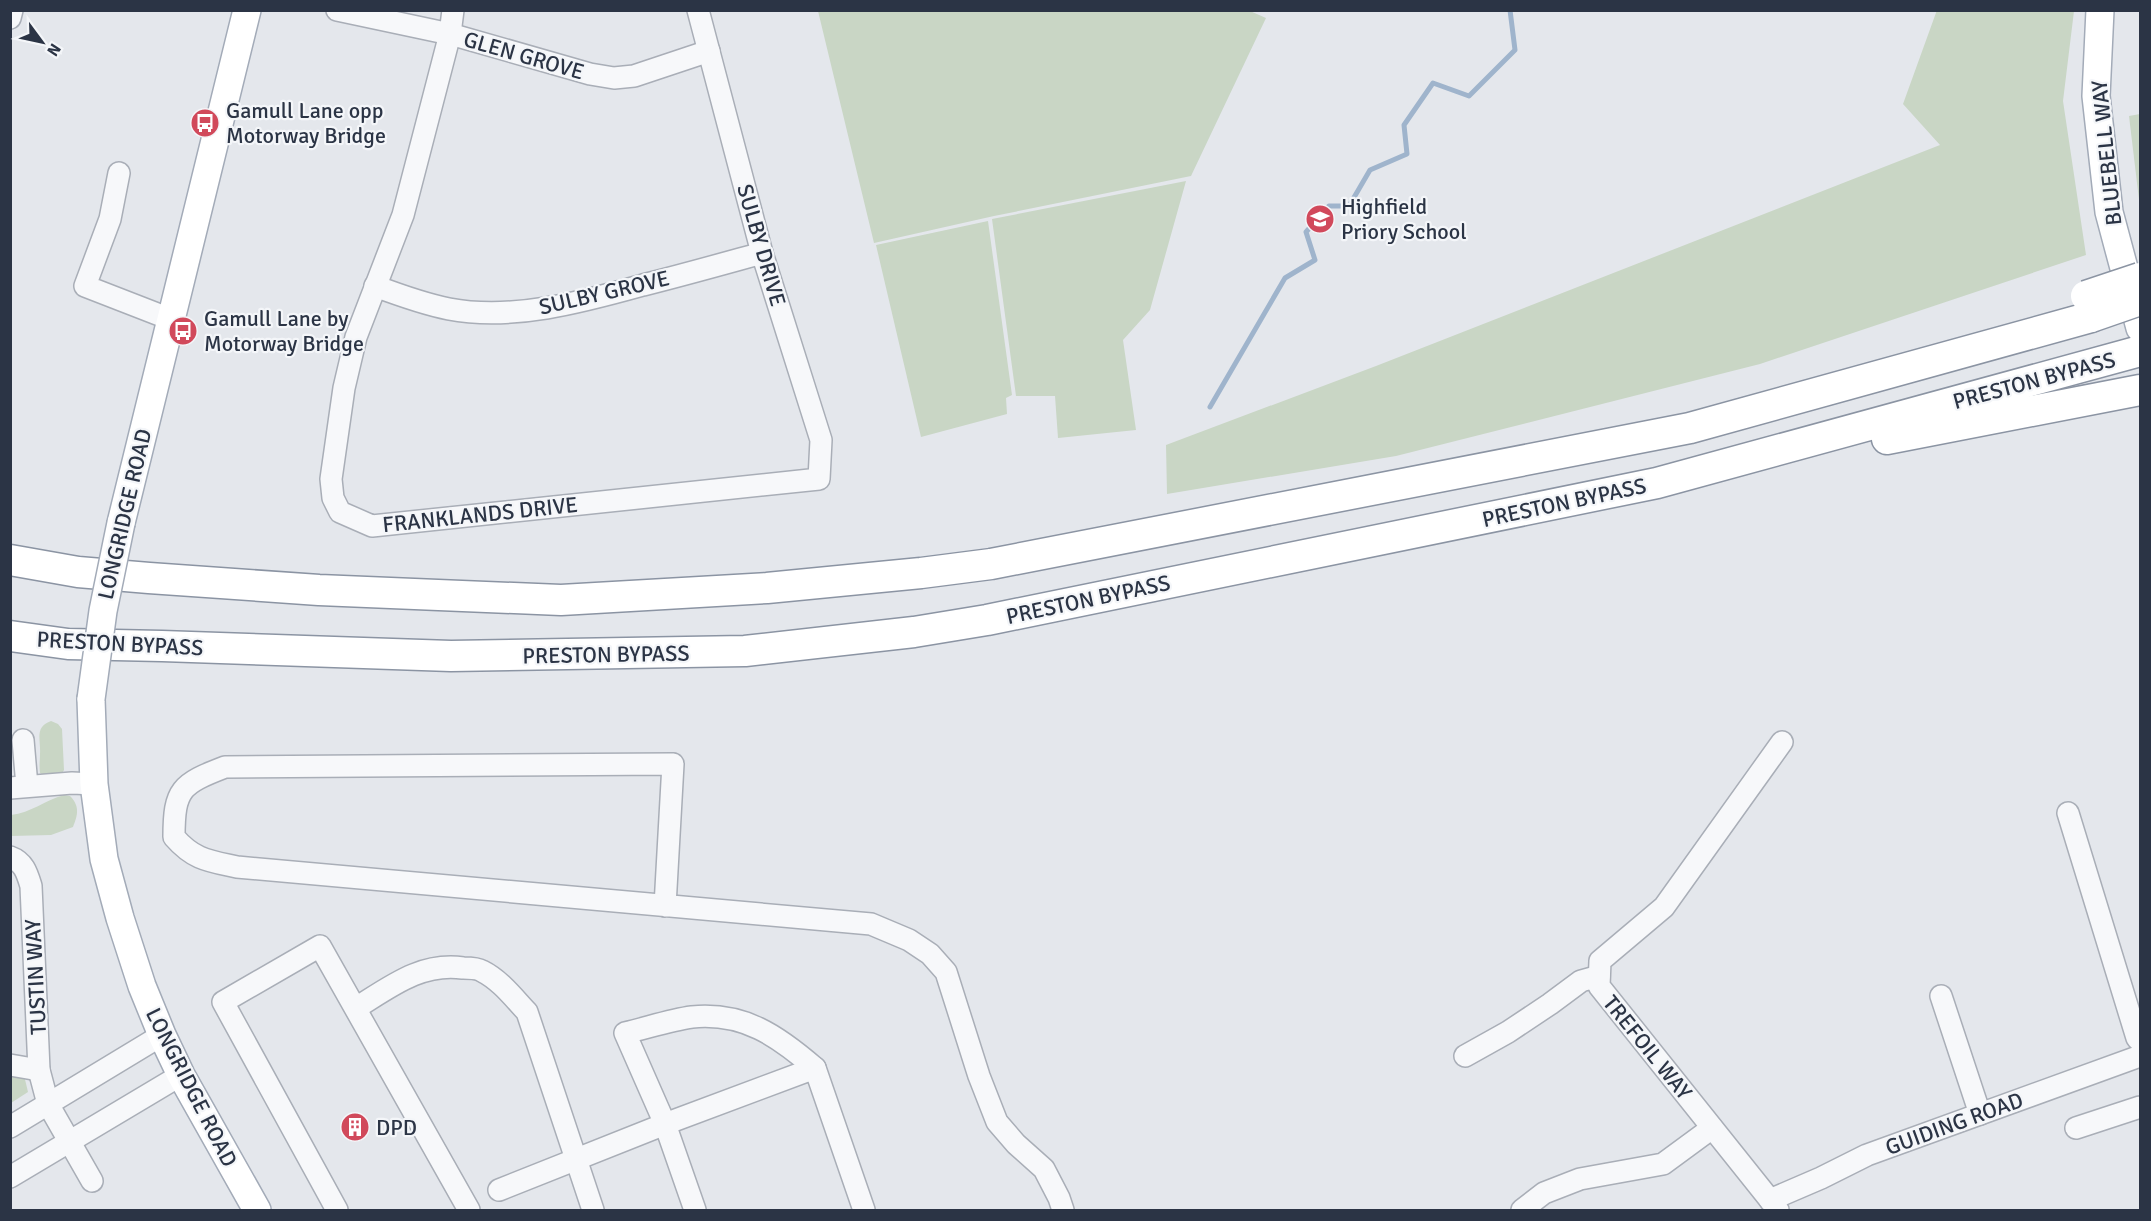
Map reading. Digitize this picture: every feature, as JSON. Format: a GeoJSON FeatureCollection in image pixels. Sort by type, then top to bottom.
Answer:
{"type":"FeatureCollection","features":[{"type":"Feature","properties":{"kind":"highway"},"geometry":{"type":"LineString","coordinates":[[10,560],[78,572],[160,579],[319,590],[561,600],[767,588],[992,564],[1655,435],[1718,420],[2088,307],[2140,278]]}},
{"type":"Feature","properties":{"kind":"highway","name":"PRESTON BYPASS"},"geometry":{"type":"LineString","coordinates":[[2088,307],[2140,300]]}},
{"type":"Feature","properties":{"kind":"highway","name":"PRESTON BYPASS"},"geometry":{"type":"LineString","coordinates":[[10,636],[68,644],[451,656],[745,651],[914,632],[987,620],[1657,483],[2140,351]]}},
{"type":"Feature","properties":{"kind":"highway"},"geometry":{"type":"LineString","coordinates":[[1657,483],[2129,392]]}},
{"type":"Feature","properties":{"kind":"main road","name":"LONGRIDGE ROAD"},"geometry":{"type":"LineString","coordinates":[[247,10],[121,523],[103,611],[91,699],[94,784],[104,859],[142,986],[181,1075],[257,1210]]}},
{"type":"Feature","properties":{"kind":"main road","name":"BLUEBELL WAY"},"geometry":{"type":"LineString","coordinates":[[2100,10],[2096,96],[2109,212],[2140,328]]}},
{"type":"Feature","properties":{"kind":"street"},"geometry":{"type":"LineString","coordinates":[[10,18],[12,10]]}},
{"type":"Feature","properties":{"kind":"street","name":"GLEN GROVE"},"geometry":{"type":"LineString","coordinates":[[337,10],[450,34],[590,74],[614,78],[633,76],[709,51]]}},
{"type":"Feature","properties":{"kind":"street","name":"FRANKLANDS DRIVE"},"geometry":{"type":"LineString","coordinates":[[453,10],[450,34],[403,215],[356,338],[344,388],[331,480],[333,498],[340,512],[372,526],[819,479]]}},
{"type":"Feature","properties":{"kind":"street","name":"SULBY DRIVE"},"geometry":{"type":"LineString","coordinates":[[698,10],[762,253],[821,440],[819,479]]}},
{"type":"Feature","properties":{"kind":"street"},"geometry":{"type":"LineString","coordinates":[[119,173],[110,219],[85,286],[170,320]]}},
{"type":"Feature","properties":{"kind":"street","name":"SULBY GROVE"},"geometry":{"type":"LineString","coordinates":[[375,286],[410,299],[450,309],[489,312],[531,309],[585,301],[762,253]]}},
{"type":"Feature","properties":{"kind":"street"},"geometry":{"type":"LineString","coordinates":[[23,740],[19,787],[94,784]]}},
{"type":"Feature","properties":{"kind":"street","name":"TREFOIL WAY"},"geometry":{"type":"LineString","coordinates":[[1774,1205],[1599,986],[1599,976],[1600,961],[1664,907],[1782,742]]}},
{"type":"Feature","properties":{"kind":"street"},"geometry":{"type":"LineString","coordinates":[[664,906],[673,764],[225,767],[194,779],[177,798],[174,837],[186,851],[206,861],[237,867],[664,906],[871,924],[909,940],[930,954],[946,972],[979,1076],[998,1122],[1017,1144],[1044,1169],[1063,1210]]}},
{"type":"Feature","properties":{"kind":"street"},"geometry":{"type":"LineString","coordinates":[[2068,813],[2137,1038],[2140,1041]]}},
{"type":"Feature","properties":{"kind":"street","name":"TUSTIN WAY"},"geometry":{"type":"LineString","coordinates":[[10,857],[16,859],[26,870],[31,886],[39,1070],[48,1104],[92,1181]]}},
{"type":"Feature","properties":{"kind":"street"},"geometry":{"type":"LineString","coordinates":[[337,1210],[223,1002],[320,946],[469,1210]]}},
{"type":"Feature","properties":{"kind":"street"},"geometry":{"type":"LineString","coordinates":[[356,1008],[390,987],[430,968],[457,967],[480,970],[504,986],[526,1012],[592,1210]]}},
{"type":"Feature","properties":{"kind":"street"},"geometry":{"type":"LineString","coordinates":[[1465,1056],[1550,1005],[1581,981],[1599,976]]}},
{"type":"Feature","properties":{"kind":"street"},"geometry":{"type":"LineString","coordinates":[[1941,996],[1980,1114]]}},
{"type":"Feature","properties":{"kind":"street"},"geometry":{"type":"LineString","coordinates":[[695,1210],[665,1124],[625,1033],[692,1017],[731,1017],[762,1029],[779,1039],[815,1068],[864,1210]]}},
{"type":"Feature","properties":{"kind":"street"},"geometry":{"type":"LineString","coordinates":[[10,1127],[162,1035]]}},
{"type":"Feature","properties":{"kind":"street","name":"GUIDING ROAD"},"geometry":{"type":"LineString","coordinates":[[1774,1205],[1867,1155],[2140,1056]]}},
{"type":"Feature","properties":{"kind":"street"},"geometry":{"type":"LineString","coordinates":[[10,1065],[39,1070]]}},
{"type":"Feature","properties":{"kind":"street"},"geometry":{"type":"LineString","coordinates":[[499,1190],[815,1068]]}},
{"type":"Feature","properties":{"kind":"street"},"geometry":{"type":"LineString","coordinates":[[10,1177],[181,1075]]}},
{"type":"Feature","properties":{"kind":"street"},"geometry":{"type":"LineString","coordinates":[[2076,1128],[2140,1107]]}},
{"type":"Feature","properties":{"kind":"street"},"geometry":{"type":"LineString","coordinates":[[1522,1210],[1544,1193],[1580,1179],[1663,1164],[1713,1128]]}},
{"type":"Feature","properties":{"kind":"green space"},"geometry":{"type":"Polygon","coordinates":[[[1937,10],[2074,11],[2063,101],[2086,255],[1760,364],[1396,456],[1167,494],[1166,445],[1376,366],[1940,145],[1903,104],[1937,10]]]}},
{"type":"Feature","properties":{"kind":"green space"},"geometry":{"type":"Polygon","coordinates":[[[818,11],[1250,11],[1266,18],[1191,176],[874,243],[818,11]]]}},
{"type":"Feature","properties":{"kind":"green space"},"geometry":{"type":"Polygon","coordinates":[[[2140,114],[2140,208],[2129,116],[2140,114]]]}},
{"type":"Feature","properties":{"kind":"green space"},"geometry":{"type":"Polygon","coordinates":[[[1186,181],[1150,310],[1123,340],[1136,430],[1058,438],[1055,396],[1016,396],[992,219],[1186,181]]]}},
{"type":"Feature","properties":{"kind":"green space"},"geometry":{"type":"Polygon","coordinates":[[[988,221],[1012,395],[1006,398],[1007,414],[921,437],[876,245],[988,221]]]}},
{"type":"Feature","properties":{"kind":"green space"},"geometry":{"type":"Polygon","coordinates":[[[51,721],[62,729],[64,770],[60,777],[50,779],[40,773],[40,730],[51,721]]]}},
{"type":"Feature","properties":{"kind":"green space"},"geometry":{"type":"Polygon","coordinates":[[[64,795],[70,796],[77,807],[73,827],[51,835],[11,836],[11,815],[25,812],[64,795]]]}},
{"type":"Feature","properties":{"kind":"green space"},"geometry":{"type":"Polygon","coordinates":[[[11,1070],[23,1071],[28,1092],[11,1103],[11,1070]]]}},
{"type":"Feature","properties":{"kind":"waterway"},"geometry":{"type":"LineString","coordinates":[[1210,407],[1285,278],[1315,260],[1306,232],[1329,206],[1349,206],[1370,170],[1407,154],[1404,125],[1433,83],[1469,96],[1515,50],[1510,10]]}},
{"type":"Feature","properties":{"kind":"place","name":"Gamull Lane opp Motorway Bridge"},"geometry":{"type":"Point","coordinates":[205,123]}},
{"type":"Feature","properties":{"kind":"place","name":"Highfield Priory School"},"geometry":{"type":"Point","coordinates":[1320,219]}},
{"type":"Feature","properties":{"kind":"place","name":"Gamull Lane by Motorway Bridge"},"geometry":{"type":"Point","coordinates":[183,331]}},
{"type":"Feature","properties":{"kind":"place","name":"DPD"},"geometry":{"type":"Point","coordinates":[355,1127]}}]}
